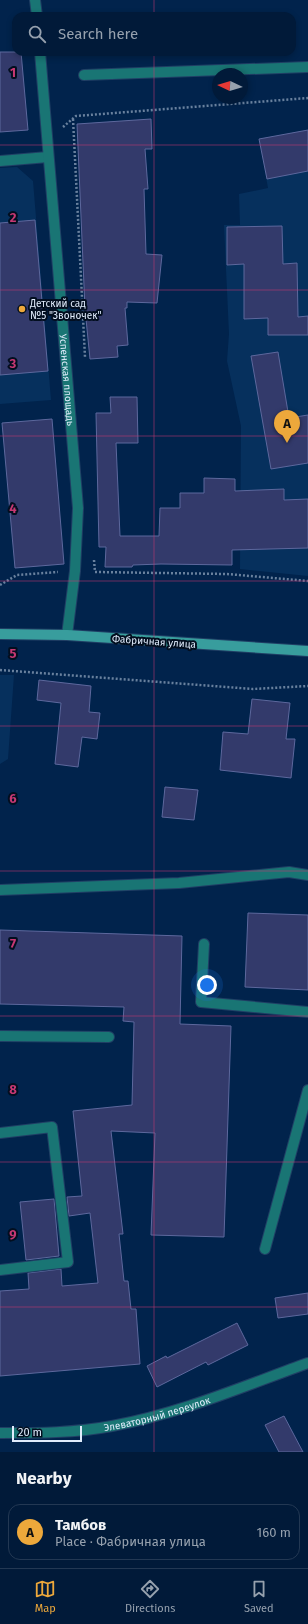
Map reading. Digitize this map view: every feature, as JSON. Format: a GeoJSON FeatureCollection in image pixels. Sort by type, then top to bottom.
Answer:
{"type":"FeatureCollection","features":[{"type":"Feature","properties":{"kind":"street"},"geometry":{"type":"LineString","coordinates":[[35,0],[36,12]]}},
{"type":"Feature","properties":{"kind":"street","name":"Успенская площадь"},"geometry":{"type":"LineString","coordinates":[[40,56],[46,141],[78,508],[75,571],[67,635]]}},
{"type":"Feature","properties":{"kind":"street"},"geometry":{"type":"LineString","coordinates":[[84,75],[308,67]]}},
{"type":"Feature","properties":{"kind":"street"},"geometry":{"type":"LineString","coordinates":[[0,161],[48,157]]}},
{"type":"Feature","properties":{"kind":"street","name":"Фабричная улица"},"geometry":{"type":"LineString","coordinates":[[0,634],[67,635],[308,651]]}},
{"type":"Feature","properties":{"kind":"street"},"geometry":{"type":"LineString","coordinates":[[0,890],[179,883],[283,873],[308,875]]}},
{"type":"Feature","properties":{"kind":"street"},"geometry":{"type":"LineString","coordinates":[[204,944],[201,1002],[308,1012]]}},
{"type":"Feature","properties":{"kind":"street"},"geometry":{"type":"LineString","coordinates":[[0,1036],[109,1037]]}},
{"type":"Feature","properties":{"kind":"street"},"geometry":{"type":"LineString","coordinates":[[265,1249],[308,1090]]}},
{"type":"Feature","properties":{"kind":"street"},"geometry":{"type":"LineString","coordinates":[[0,1133],[52,1127],[68,1262],[0,1270]]}},
{"type":"Feature","properties":{"kind":"street","name":"Элеваторный переулок"},"geometry":{"type":"LineString","coordinates":[[0,1433],[58,1434],[112,1426],[167,1413],[308,1363]]}},
{"type":"Feature","properties":{"kind":"path"},"geometry":{"type":"LineString","coordinates":[[46,141],[76,116],[308,98]]}},
{"type":"Feature","properties":{"kind":"path"},"geometry":{"type":"LineString","coordinates":[[73,118],[85,358]]}},
{"type":"Feature","properties":{"kind":"path"},"geometry":{"type":"LineString","coordinates":[[94,556],[95,572]]}},
{"type":"Feature","properties":{"kind":"path"},"geometry":{"type":"LineString","coordinates":[[0,585],[17,575],[75,571],[227,574],[308,581]]}},
{"type":"Feature","properties":{"kind":"path"},"geometry":{"type":"LineString","coordinates":[[0,670],[253,689],[308,686]]}},
{"type":"Feature","properties":{"kind":"shaded area"},"geometry":{"type":"Polygon","coordinates":[[[308,130],[308,576],[240,569],[241,426],[227,361],[229,334],[224,225],[240,225],[239,194],[268,188],[259,139],[308,130]]]}},
{"type":"Feature","properties":{"kind":"shaded area","name":"Детский сад №5 \"Звоночек\""},"geometry":{"type":"Polygon","coordinates":[[[17,167],[33,181],[51,400],[0,404],[0,168],[17,167]]]}},
{"type":"Feature","properties":{"kind":"shaded area"},"geometry":{"type":"Polygon","coordinates":[[[0,675],[14,675],[8,759],[0,764],[0,675]]]}},
{"type":"Feature","properties":{"kind":"building"},"geometry":{"type":"Polygon","coordinates":[[[0,52],[12,52],[12,56],[21,56],[28,130],[0,132],[0,52]]]}},
{"type":"Feature","properties":{"kind":"building"},"geometry":{"type":"Polygon","coordinates":[[[151,119],[152,149],[145,149],[148,189],[144,189],[146,254],[162,255],[157,303],[127,302],[127,308],[125,308],[128,345],[117,346],[118,357],[90,359],[85,309],[77,124],[151,119]]]}},
{"type":"Feature","properties":{"kind":"building"},"geometry":{"type":"Polygon","coordinates":[[[308,130],[308,171],[267,179],[259,139],[308,130]]]}},
{"type":"Feature","properties":{"kind":"building","name":"Детский сад №5 \"Звоночек\""},"geometry":{"type":"Polygon","coordinates":[[[35,220],[48,371],[0,375],[0,223],[35,220]]]}},
{"type":"Feature","properties":{"kind":"building"},"geometry":{"type":"Polygon","coordinates":[[[282,226],[283,264],[297,263],[298,317],[308,316],[308,335],[268,335],[268,318],[244,319],[244,264],[227,265],[227,227],[282,226]]]}},
{"type":"Feature","properties":{"kind":"building"},"geometry":{"type":"Polygon","coordinates":[[[278,352],[289,418],[308,415],[308,463],[271,469],[251,356],[278,352]]]}},
{"type":"Feature","properties":{"kind":"building"},"geometry":{"type":"Polygon","coordinates":[[[110,397],[137,397],[138,443],[116,443],[120,536],[159,536],[160,508],[180,508],[180,493],[204,493],[204,478],[235,479],[235,491],[284,489],[284,500],[308,499],[308,548],[232,550],[232,565],[161,564],[133,565],[132,567],[105,567],[106,547],[99,547],[96,413],[111,413],[110,397]]]}},
{"type":"Feature","properties":{"kind":"building"},"geometry":{"type":"Polygon","coordinates":[[[52,419],[64,564],[15,568],[2,423],[52,419]]]}},
{"type":"Feature","properties":{"kind":"building"},"geometry":{"type":"Polygon","coordinates":[[[39,680],[91,686],[89,712],[100,713],[97,739],[82,737],[78,767],[55,764],[61,703],[37,700],[39,680]]]}},
{"type":"Feature","properties":{"kind":"building"},"geometry":{"type":"Polygon","coordinates":[[[252,699],[290,703],[286,739],[295,739],[291,778],[220,770],[223,732],[248,734],[252,699]]]}},
{"type":"Feature","properties":{"kind":"building"},"geometry":{"type":"Polygon","coordinates":[[[165,787],[198,790],[194,820],[162,817],[165,787]]]}},
{"type":"Feature","properties":{"kind":"building"},"geometry":{"type":"Polygon","coordinates":[[[248,913],[308,915],[308,990],[245,987],[248,913]]]}},
{"type":"Feature","properties":{"kind":"building"},"geometry":{"type":"Polygon","coordinates":[[[0,930],[182,936],[180,1024],[231,1026],[224,1237],[151,1235],[155,1133],[111,1131],[123,1234],[119,1234],[124,1281],[128,1281],[131,1309],[136,1309],[140,1364],[0,1376],[0,1291],[29,1289],[28,1273],[61,1269],[62,1286],[98,1283],[90,1213],[69,1216],[67,1197],[82,1196],[73,1111],[132,1105],[134,1022],[123,1021],[124,1007],[0,1004],[0,930]]]}},
{"type":"Feature","properties":{"kind":"building"},"geometry":{"type":"Polygon","coordinates":[[[54,1199],[59,1256],[26,1260],[20,1202],[54,1199]]]}},
{"type":"Feature","properties":{"kind":"building"},"geometry":{"type":"Polygon","coordinates":[[[308,1293],[308,1314],[278,1318],[275,1298],[308,1293]]]}},
{"type":"Feature","properties":{"kind":"building"},"geometry":{"type":"Polygon","coordinates":[[[237,1323],[248,1345],[208,1365],[206,1362],[157,1387],[147,1366],[166,1356],[167,1358],[237,1323]]]}},
{"type":"Feature","properties":{"kind":"building"},"geometry":{"type":"Polygon","coordinates":[[[284,1416],[303,1452],[279,1452],[265,1425],[284,1416]]]}},
{"type":"Feature","properties":{"kind":"place","name":"Детский сад №5 \"Звоночек\""},"geometry":{"type":"Point","coordinates":[22,309]}},
{"type":"Feature","properties":{"kind":"place","name":"Тамбов"},"geometry":{"type":"Point","coordinates":[287,443]}}]}
